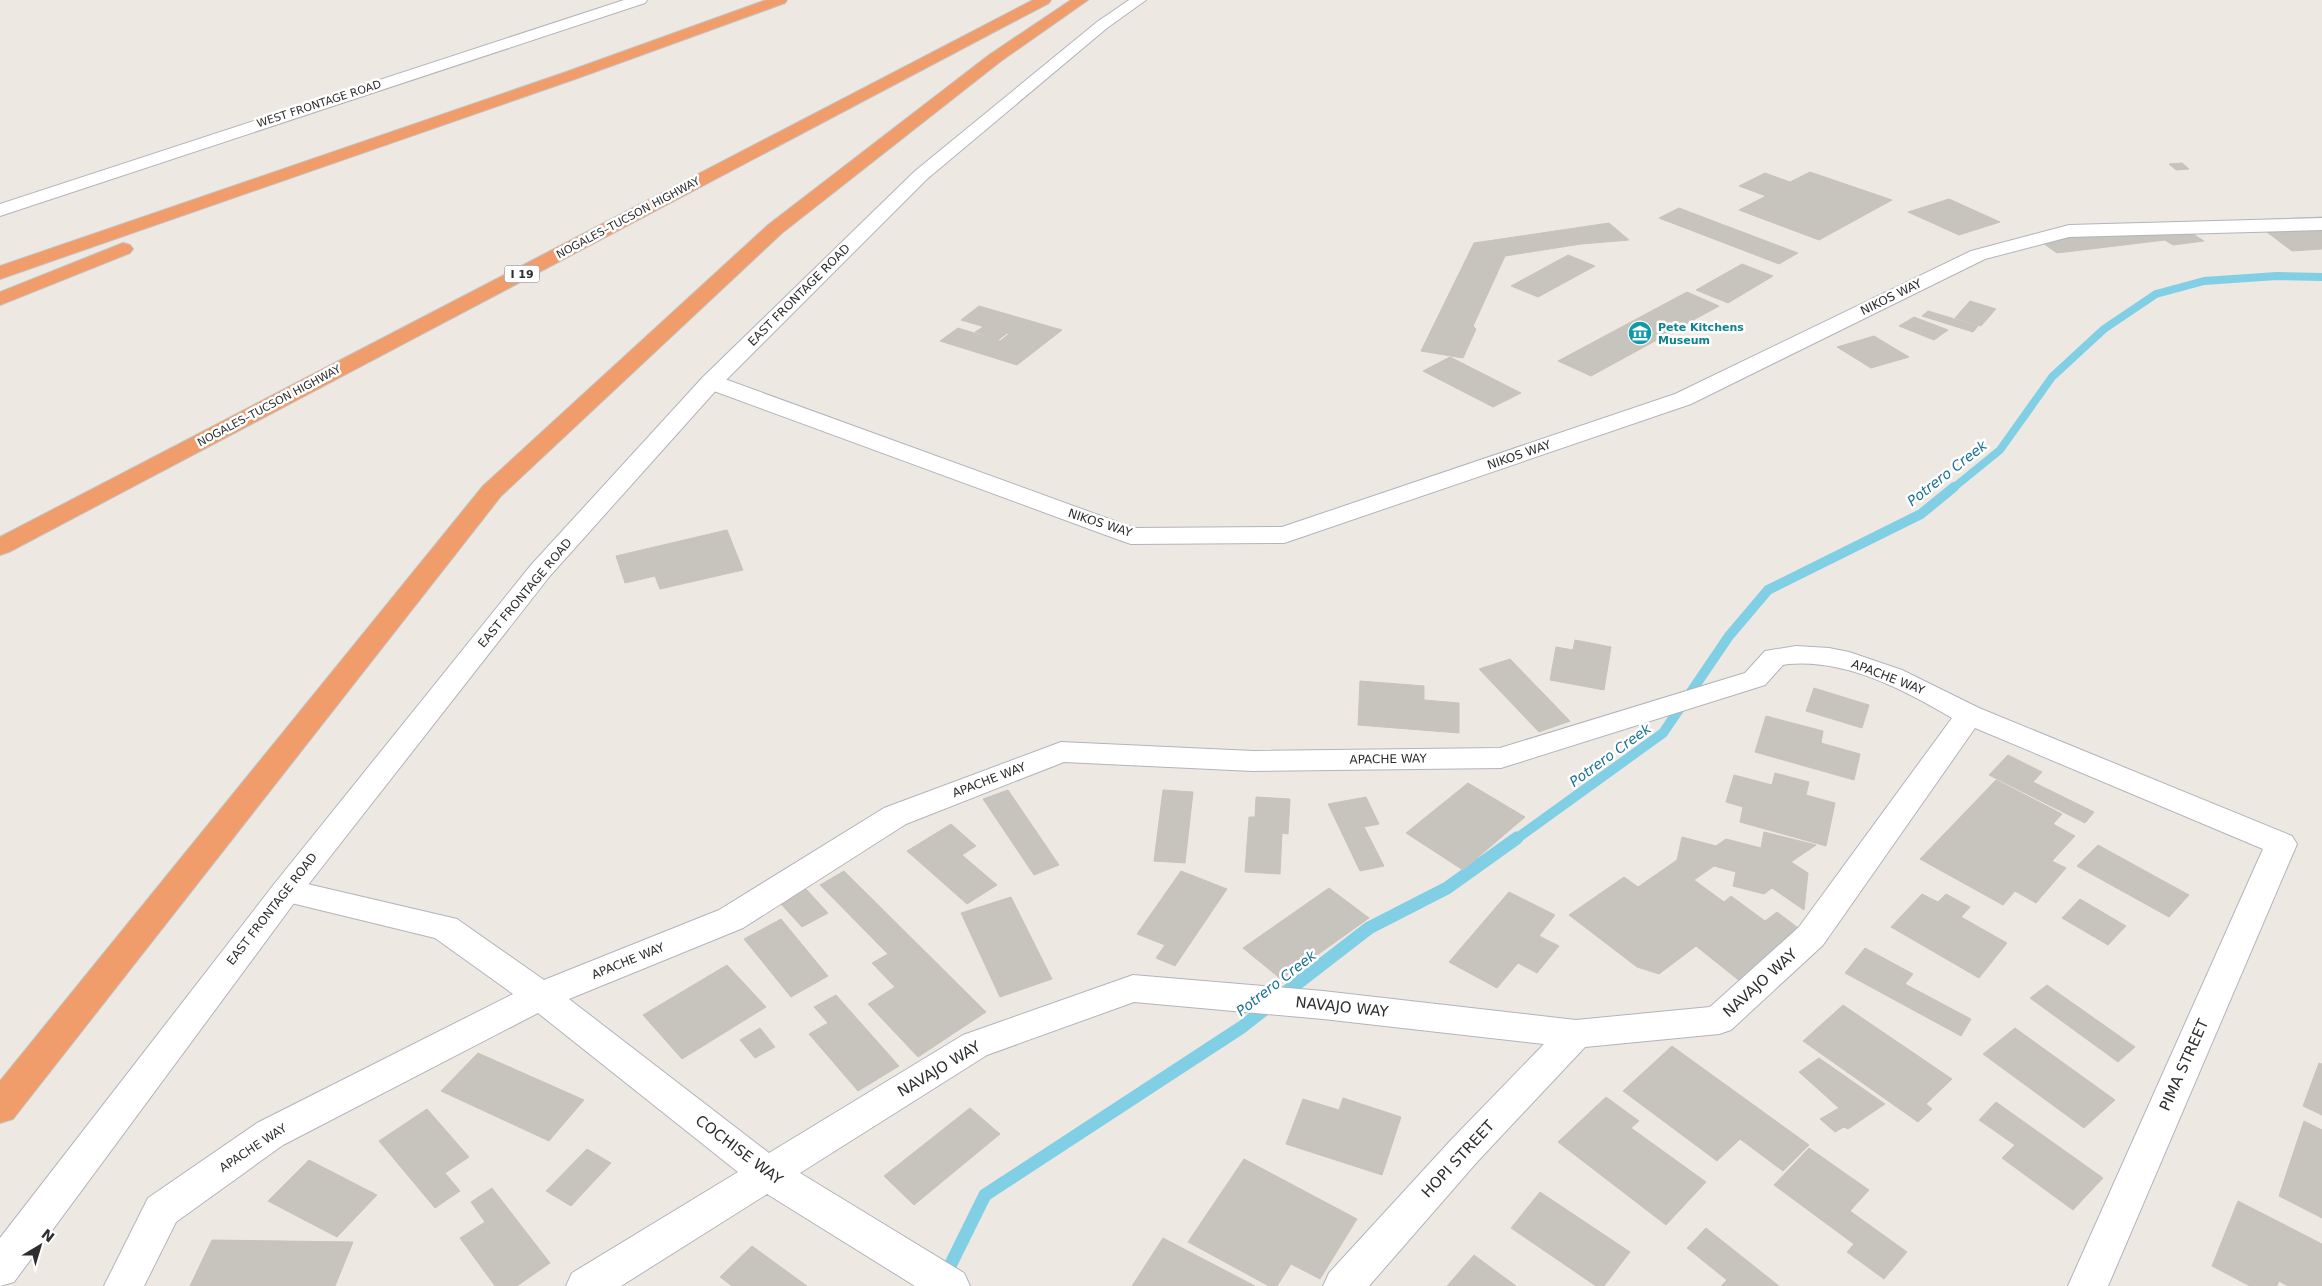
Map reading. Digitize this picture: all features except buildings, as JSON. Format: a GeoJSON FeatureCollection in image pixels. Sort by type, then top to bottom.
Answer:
{"type":"FeatureCollection","features":[{"type":"Feature","properties":{"kind":"highway"},"geometry":{"type":"LineString","coordinates":[[0,272],[572,75],[780,0]]}},
{"type":"Feature","properties":{"kind":"highway","name":"NOGALES–TUCSON HIGHWAY"},"geometry":{"type":"LineString","coordinates":[[0,547],[1044,0]]}},
{"type":"Feature","properties":{"kind":"highway"},"geometry":{"type":"LineString","coordinates":[[0,1108],[492,491],[775,229],[995,58],[1081,0]]}},
{"type":"Feature","properties":{"kind":"highway"},"geometry":{"type":"LineString","coordinates":[[0,299],[572,75]]}},
{"type":"Feature","properties":{"kind":"street","name":"WEST FRONTAGE ROAD"},"geometry":{"type":"LineString","coordinates":[[0,210],[512,40],[640,0]]}},
{"type":"Feature","properties":{"kind":"street","name":"EAST FRONTAGE ROAD"},"geometry":{"type":"LineString","coordinates":[[0,1269],[286,890],[540,571],[711,382],[922,175],[1102,25],[1139,0]]}},
{"type":"Feature","properties":{"kind":"street","name":"NIKOS WAY"},"geometry":{"type":"LineString","coordinates":[[711,382],[1131,536],[1284,535],[1683,399],[1978,255],[2069,231],[2322,224]]}},
{"type":"Feature","properties":{"kind":"street","name":"APACHE WAY"},"geometry":{"type":"LineString","coordinates":[[124,1286],[162,1210],[270,1134],[541,996],[731,919],[896,816],[1060,752],[1253,761],[1501,758],[1756,679],[1775,657],[1810,655],[1854,662],[1936,696],[1969,715],[2281,844]]}},
{"type":"Feature","properties":{"kind":"street","name":"NAVAJO WAY"},"geometry":{"type":"LineString","coordinates":[[586,1286],[975,1045],[1133,988],[1323,1005],[1576,1034],[1719,1020],[1811,936],[1969,715]]}},
{"type":"Feature","properties":{"kind":"street","name":"PIMA STREET"},"geometry":{"type":"LineString","coordinates":[[2088,1286],[2281,844]]}},
{"type":"Feature","properties":{"kind":"street","name":"COCHISE WAY"},"geometry":{"type":"LineString","coordinates":[[286,890],[445,928],[541,996],[768,1174],[950,1286]]}},
{"type":"Feature","properties":{"kind":"street","name":"HOPI STREET"},"geometry":{"type":"LineString","coordinates":[[1343,1286],[1464,1151],[1576,1034]]}},
{"type":"Feature","properties":{"kind":"waterway","name":"Potrero Creek"},"geometry":{"type":"LineString","coordinates":[[1952,489],[2000,450],[2052,377],[2104,329],[2156,294],[2204,281],[2277,276],[2322,277]]}},
{"type":"Feature","properties":{"kind":"waterway","name":"Potrero Creek"},"geometry":{"type":"LineString","coordinates":[[1516,839],[1663,733],[1729,636],[1768,590],[1921,514],[1954,487]]}},
{"type":"Feature","properties":{"kind":"waterway","name":"Potrero Creek"},"geometry":{"type":"LineString","coordinates":[[1281,996],[1369,928],[1447,888],[1517,838]]}},
{"type":"Feature","properties":{"kind":"waterway","name":"Potrero Creek"},"geometry":{"type":"LineString","coordinates":[[940,1286],[985,1195],[1242,1027],[1270,1005]]}},
{"type":"Feature","properties":{"kind":"place","name":"Pete Kitchens Museum"},"geometry":{"type":"Point","coordinates":[1640,333]}}]}
